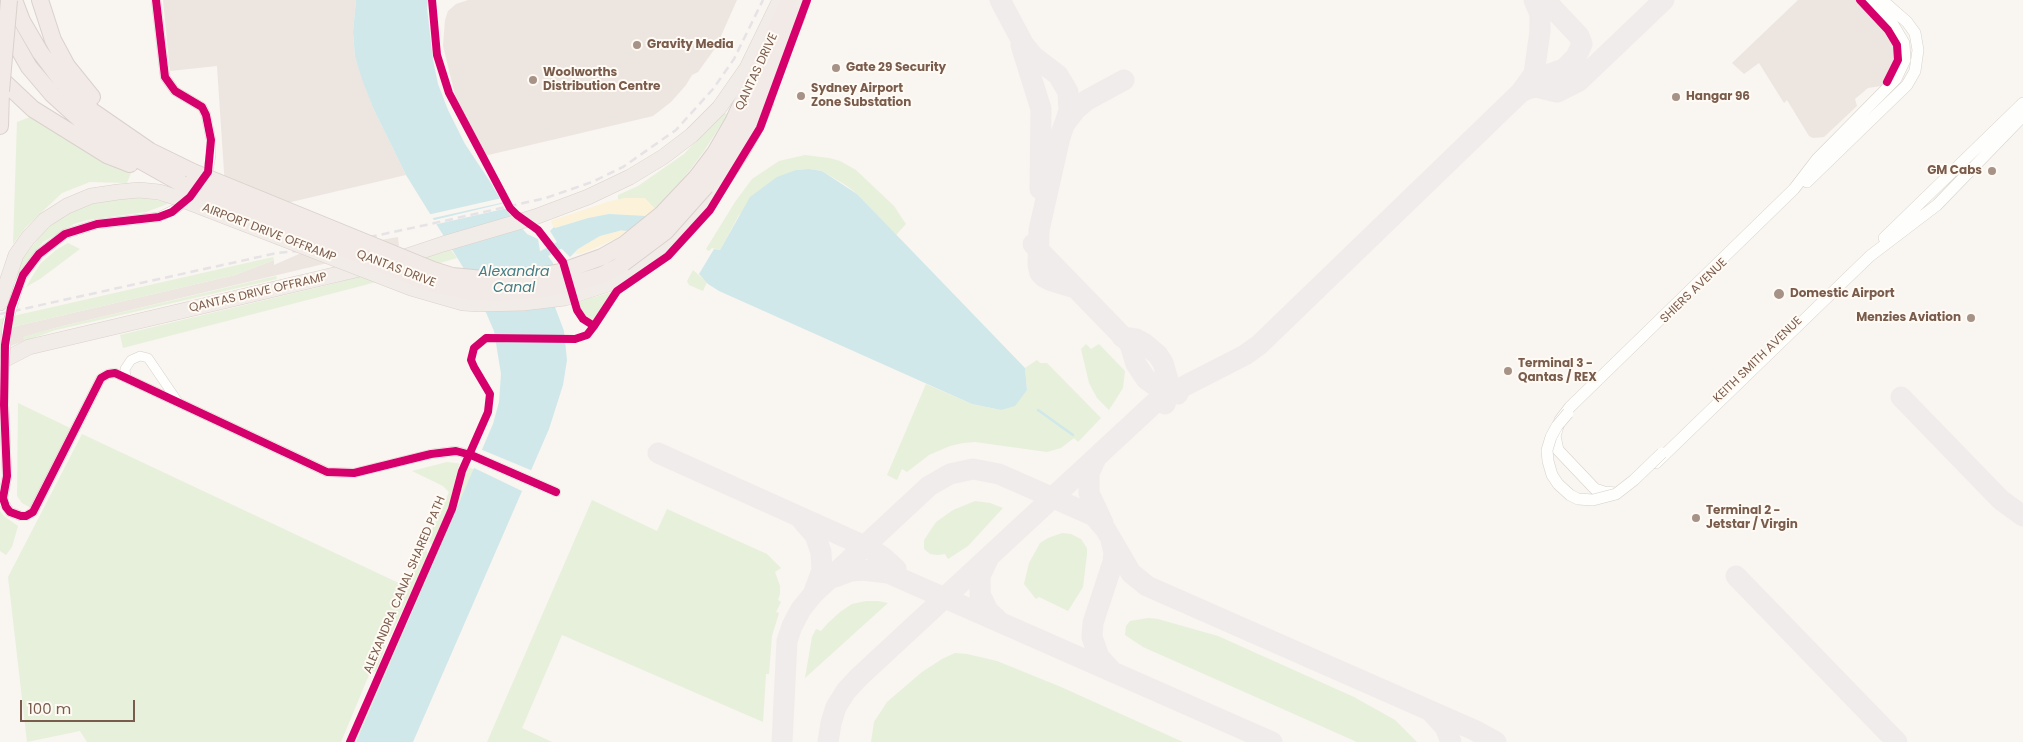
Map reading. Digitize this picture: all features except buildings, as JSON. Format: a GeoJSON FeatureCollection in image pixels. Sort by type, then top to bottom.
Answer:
{"type":"FeatureCollection","features":[{"type":"Feature","properties":{"kind":"highway"},"geometry":{"type":"LineString","coordinates":[[0,126],[1,85],[9,0]]}},
{"type":"Feature","properties":{"kind":"highway"},"geometry":{"type":"LineString","coordinates":[[14,0],[22,20],[40,52],[61,80],[92,110],[150,151],[193,172]]}},
{"type":"Feature","properties":{"kind":"highway"},"geometry":{"type":"LineString","coordinates":[[40,0],[52,40],[80,84],[105,111],[145,142],[193,172]]}},
{"type":"Feature","properties":{"kind":"highway","name":"QANTAS DRIVE OFFRAMP"},"geometry":{"type":"LineString","coordinates":[[2,367],[29,347],[347,273],[410,256],[443,244],[535,217],[588,197],[630,177],[663,157],[692,135],[719,108],[747,68],[780,0]]}},
{"type":"Feature","properties":{"kind":"highway","name":"QANTAS DRIVE"},"geometry":{"type":"LineString","coordinates":[[193,172],[452,276],[494,280],[528,278],[560,272],[602,257],[625,244],[662,214],[706,186],[715,153],[733,122],[789,0]]}},
{"type":"Feature","properties":{"kind":"highway","name":"QANTAS DRIVE"},"geometry":{"type":"LineString","coordinates":[[178,190],[428,283],[469,292],[495,293],[539,290],[573,284],[602,275],[618,267],[666,231],[706,186],[735,147],[752,116],[768,84],[800,7]]}},
{"type":"Feature","properties":{"kind":"highway"},"geometry":{"type":"LineString","coordinates":[[0,13],[5,28],[28,67],[52,94],[84,123],[178,190]]}},
{"type":"Feature","properties":{"kind":"highway"},"geometry":{"type":"LineString","coordinates":[[1,85],[33,109],[107,155],[178,190]]}},
{"type":"Feature","properties":{"kind":"highway"},"geometry":{"type":"LineString","coordinates":[[0,303],[12,284],[16,255],[28,238],[45,220],[67,206],[91,196],[118,192],[178,190]]}},
{"type":"Feature","properties":{"kind":"street"},"geometry":{"type":"LineString","coordinates":[[156,0],[165,77],[175,91],[202,106],[206,115],[211,140],[208,172],[190,198],[172,212],[159,217],[96,224],[65,234],[39,254],[23,275],[12,284],[2,367],[7,476],[3,493],[4,503],[10,512],[26,516],[33,512],[101,378],[104,375],[115,373],[327,472],[354,473],[444,452],[460,452],[476,457],[556,492]]}},
{"type":"Feature","properties":{"kind":"street","name":"SHIERS AVENUE"},"geometry":{"type":"LineString","coordinates":[[1632,486],[1614,494],[1600,492],[1591,485],[1558,450],[1555,440],[1560,420],[1570,407],[1789,194],[1817,159],[1896,79],[1905,60],[1904,43],[1898,30],[1871,0]]}},
{"type":"Feature","properties":{"kind":"street","name":"SHIERS AVENUE"},"geometry":{"type":"LineString","coordinates":[[1593,500],[1583,500],[1570,495],[1558,484],[1552,475],[1547,450],[1557,426],[1907,85],[1915,71],[1918,50],[1917,39],[1907,22],[1882,0]]}},
{"type":"Feature","properties":{"kind":"street","name":"KEITH SMITH AVENUE"},"geometry":{"type":"LineString","coordinates":[[1593,500],[1616,494],[1634,480],[2023,103]]}},
{"type":"Feature","properties":{"kind":"street","name":"KEITH SMITH AVENUE"},"geometry":{"type":"LineString","coordinates":[[1632,486],[1880,247],[1937,205],[2023,116]]}},
{"type":"Feature","properties":{"kind":"street"},"geometry":{"type":"LineString","coordinates":[[126,378],[125,369],[131,360],[140,356],[148,358],[180,404]]}},
{"type":"Feature","properties":{"kind":"shaded area"},"geometry":{"type":"Polygon","coordinates":[[[163,0],[356,0],[353,32],[355,57],[374,110],[406,175],[227,217],[217,66],[170,71],[163,0]]]}},
{"type":"Feature","properties":{"kind":"shaded area"},"geometry":{"type":"Polygon","coordinates":[[[468,0],[737,0],[716,47],[698,72],[692,75],[671,102],[653,116],[484,156],[457,103],[443,46],[445,20],[448,11],[456,4],[468,0]]]}},
{"type":"Feature","properties":{"kind":"shaded area"},"geometry":{"type":"Polygon","coordinates":[[[1798,0],[1855,0],[1895,43],[1896,57],[1892,72],[1881,86],[1868,88],[1855,99],[1857,106],[1824,137],[1813,138],[1809,136],[1787,100],[1784,103],[1759,63],[1744,74],[1732,63],[1798,0]]]}},
{"type":"Feature","properties":{"kind":"shaded area"},"geometry":{"type":"Polygon","coordinates":[[[398,237],[399,246],[55,328],[24,337],[24,341],[0,350],[0,330],[235,275],[274,260],[274,265],[299,254],[398,237]]]}},
{"type":"Feature","properties":{"kind":"green space"},"geometry":{"type":"Polygon","coordinates":[[[722,113],[728,114],[704,151],[681,182],[655,209],[645,199],[626,198],[618,200],[618,195],[638,186],[684,154],[722,113]]]}},
{"type":"Feature","properties":{"kind":"green space"},"geometry":{"type":"Polygon","coordinates":[[[30,117],[83,149],[133,168],[127,183],[90,182],[62,193],[26,227],[13,244],[17,122],[30,117]]]}},
{"type":"Feature","properties":{"kind":"green space"},"geometry":{"type":"Polygon","coordinates":[[[805,155],[840,161],[856,170],[894,206],[906,224],[896,235],[847,186],[822,171],[796,170],[739,215],[720,250],[712,248],[709,251],[706,249],[735,202],[752,179],[779,161],[805,155]]]}},
{"type":"Feature","properties":{"kind":"green space"},"geometry":{"type":"Polygon","coordinates":[[[141,197],[170,203],[146,212],[87,220],[74,224],[43,242],[17,274],[23,258],[46,229],[68,213],[92,202],[141,197]]]}},
{"type":"Feature","properties":{"kind":"green space"},"geometry":{"type":"Polygon","coordinates":[[[68,243],[80,249],[40,279],[26,287],[40,264],[56,250],[68,243]]]}},
{"type":"Feature","properties":{"kind":"green space"},"geometry":{"type":"Polygon","coordinates":[[[451,250],[457,258],[365,285],[123,348],[120,335],[332,284],[451,250]]]}},
{"type":"Feature","properties":{"kind":"green space"},"geometry":{"type":"Polygon","coordinates":[[[273,257],[274,260],[235,275],[0,330],[0,319],[273,257]]]}},
{"type":"Feature","properties":{"kind":"green space"},"geometry":{"type":"Polygon","coordinates":[[[693,270],[707,282],[703,291],[689,285],[687,281],[693,270]]]}},
{"type":"Feature","properties":{"kind":"green space"},"geometry":{"type":"Polygon","coordinates":[[[276,276],[277,279],[56,330],[24,341],[23,337],[55,328],[276,276]]]}},
{"type":"Feature","properties":{"kind":"green space"},"geometry":{"type":"Polygon","coordinates":[[[612,292],[593,322],[582,312],[578,302],[612,292]]]}},
{"type":"Feature","properties":{"kind":"green space"},"geometry":{"type":"Polygon","coordinates":[[[1086,344],[1091,349],[1099,344],[1125,371],[1123,388],[1109,410],[1097,398],[1089,383],[1081,349],[1086,344]]]}},
{"type":"Feature","properties":{"kind":"green space"},"geometry":{"type":"Polygon","coordinates":[[[1037,360],[1040,363],[1047,363],[1101,418],[1078,442],[1074,438],[1061,448],[1047,452],[975,442],[963,443],[929,455],[907,472],[902,469],[897,480],[887,475],[926,384],[972,404],[1001,410],[1027,390],[1025,368],[1037,360]]]}},
{"type":"Feature","properties":{"kind":"green space"},"geometry":{"type":"Polygon","coordinates":[[[18,403],[70,428],[31,508],[22,503],[17,496],[18,403]]]}},
{"type":"Feature","properties":{"kind":"green space"},"geometry":{"type":"Polygon","coordinates":[[[82,434],[403,585],[408,581],[425,545],[428,556],[390,637],[378,632],[376,635],[374,640],[385,645],[382,657],[376,672],[371,670],[341,742],[87,742],[80,731],[27,742],[8,577],[82,434]]]}},
{"type":"Feature","properties":{"kind":"green space"},"geometry":{"type":"Polygon","coordinates":[[[447,462],[463,464],[475,470],[413,609],[411,608],[454,510],[467,467],[459,465],[449,507],[432,546],[428,538],[449,492],[443,486],[412,471],[447,462]]]}},
{"type":"Feature","properties":{"kind":"green space"},"geometry":{"type":"Polygon","coordinates":[[[592,500],[657,531],[667,509],[767,554],[781,568],[775,572],[780,586],[778,600],[781,602],[776,612],[779,613],[772,636],[769,674],[766,674],[763,722],[562,635],[522,728],[552,742],[487,742],[592,500]]]}},
{"type":"Feature","properties":{"kind":"green space"},"geometry":{"type":"Polygon","coordinates":[[[975,501],[990,503],[1003,508],[968,546],[948,559],[945,554],[930,554],[924,549],[924,540],[936,522],[953,510],[975,501]]]}},
{"type":"Feature","properties":{"kind":"green space"},"geometry":{"type":"Polygon","coordinates":[[[0,511],[18,526],[12,547],[6,555],[0,551],[0,511]]]}},
{"type":"Feature","properties":{"kind":"green space"},"geometry":{"type":"Polygon","coordinates":[[[1062,533],[1071,534],[1081,539],[1087,548],[1083,587],[1068,611],[1039,597],[1036,599],[1024,584],[1029,563],[1040,543],[1062,533]]]}},
{"type":"Feature","properties":{"kind":"green space"},"geometry":{"type":"Polygon","coordinates":[[[866,601],[888,603],[805,678],[812,637],[816,629],[821,631],[840,612],[852,604],[866,601]]]}},
{"type":"Feature","properties":{"kind":"green space"},"geometry":{"type":"Polygon","coordinates":[[[1148,618],[1158,619],[1218,636],[1354,697],[1395,720],[1417,742],[1357,742],[1143,647],[1125,635],[1126,626],[1130,621],[1148,618]]]}},
{"type":"Feature","properties":{"kind":"green space"},"geometry":{"type":"Polygon","coordinates":[[[403,626],[406,627],[356,742],[352,742],[403,626]]]}},
{"type":"Feature","properties":{"kind":"green space"},"geometry":{"type":"Polygon","coordinates":[[[955,653],[997,661],[1061,687],[1183,742],[871,742],[874,722],[887,702],[922,672],[955,653]]]}},
{"type":"Feature","properties":{"kind":"sand"},"geometry":{"type":"Polygon","coordinates":[[[626,198],[645,198],[655,209],[647,216],[609,214],[554,228],[551,221],[610,201],[626,198]]]}},
{"type":"Feature","properties":{"kind":"sand"},"geometry":{"type":"Polygon","coordinates":[[[629,226],[634,227],[621,236],[586,252],[575,253],[578,249],[600,236],[629,226]]]}},
{"type":"Feature","properties":{"kind":"water","name":"Alexandra Canal"},"geometry":{"type":"Polygon","coordinates":[[[356,0],[428,0],[427,8],[433,60],[438,84],[448,110],[465,144],[507,211],[527,234],[538,239],[540,251],[546,253],[553,263],[555,277],[552,299],[564,331],[567,360],[563,385],[549,429],[413,742],[356,742],[493,424],[499,402],[501,374],[494,331],[474,285],[406,175],[374,110],[363,82],[355,57],[353,32],[356,0]]]}},
{"type":"Feature","properties":{"kind":"water"},"geometry":{"type":"Polygon","coordinates":[[[796,170],[822,171],[857,194],[1025,368],[1027,390],[1015,406],[1001,410],[972,404],[719,291],[708,284],[699,274],[714,249],[720,250],[750,197],[777,177],[796,170]]]}},
{"type":"Feature","properties":{"kind":"water"},"geometry":{"type":"Polygon","coordinates":[[[609,214],[647,216],[634,227],[629,226],[600,236],[578,249],[570,257],[560,247],[550,231],[554,227],[609,214]]]}},
{"type":"Feature","properties":{"kind":"pier"},"geometry":{"type":"Polygon","coordinates":[[[502,198],[505,202],[429,219],[427,215],[502,198]]]}},
{"type":"Feature","properties":{"kind":"pier"},"geometry":{"type":"Polygon","coordinates":[[[505,203],[508,208],[433,225],[430,221],[505,203]]]}},
{"type":"Feature","properties":{"kind":"pier"},"geometry":{"type":"Polygon","coordinates":[[[492,336],[567,337],[567,341],[493,340],[492,336]]]}},
{"type":"Feature","properties":{"kind":"pier"},"geometry":{"type":"Polygon","coordinates":[[[480,449],[533,471],[524,492],[472,467],[480,449]]]}},
{"type":"Feature","properties":{"kind":"waterway"},"geometry":{"type":"LineString","coordinates":[[616,226],[642,228]]}},
{"type":"Feature","properties":{"kind":"waterway"},"geometry":{"type":"LineString","coordinates":[[538,257],[567,241]]}},
{"type":"Feature","properties":{"kind":"waterway"},"geometry":{"type":"LineString","coordinates":[[1038,410],[1073,435]]}},
{"type":"Feature","properties":{"kind":"taxiway"},"geometry":{"type":"LineString","coordinates":[[1000,0],[1024,45],[1033,56],[1058,75],[1068,92],[1069,111],[1060,137],[1039,230],[1038,265],[1040,273],[1044,277],[1075,288]]}},
{"type":"Feature","properties":{"kind":"taxiway"},"geometry":{"type":"LineString","coordinates":[[828,742],[836,707],[846,691],[859,677],[1159,399],[1245,355],[1259,345],[1521,92],[1534,74],[1540,31],[1540,14],[1534,0]]}},
{"type":"Feature","properties":{"kind":"taxiway"},"geometry":{"type":"LineString","coordinates":[[1527,86],[1536,79],[1564,69],[1576,57],[1582,44],[1579,36],[1545,0]]}},
{"type":"Feature","properties":{"kind":"taxiway"},"geometry":{"type":"LineString","coordinates":[[1521,92],[1536,87],[1557,92],[1579,81],[1664,0]]}},
{"type":"Feature","properties":{"kind":"taxiway"},"geometry":{"type":"LineString","coordinates":[[1021,45],[1041,109],[1040,189]]}},
{"type":"Feature","properties":{"kind":"taxiway"},"geometry":{"type":"LineString","coordinates":[[1066,122],[1076,109],[1087,100],[1124,80]]}},
{"type":"Feature","properties":{"kind":"taxiway"},"geometry":{"type":"LineString","coordinates":[[1033,244],[1130,344],[1136,364],[1146,379],[1160,389],[1178,394]]}},
{"type":"Feature","properties":{"kind":"taxiway"},"geometry":{"type":"LineString","coordinates":[[1122,337],[1136,339],[1158,355],[1163,363],[1168,380],[1168,396],[1165,404]]}},
{"type":"Feature","properties":{"kind":"taxiway"},"geometry":{"type":"LineString","coordinates":[[1901,397],[2001,500],[2023,516]]}},
{"type":"Feature","properties":{"kind":"taxiway"},"geometry":{"type":"LineString","coordinates":[[658,453],[869,548],[896,569]]}},
{"type":"Feature","properties":{"kind":"taxiway"},"geometry":{"type":"LineString","coordinates":[[1096,458],[1089,473],[1089,493],[1103,523]]}},
{"type":"Feature","properties":{"kind":"taxiway"},"geometry":{"type":"LineString","coordinates":[[782,742],[787,641],[801,609],[814,593],[929,486],[950,474],[973,469],[999,474],[1094,516],[1106,530],[1131,573],[1147,586],[1474,730],[1496,742]]}},
{"type":"Feature","properties":{"kind":"taxiway"},"geometry":{"type":"LineString","coordinates":[[802,520],[815,535],[821,552],[822,570],[814,592]]}},
{"type":"Feature","properties":{"kind":"taxiway"},"geometry":{"type":"LineString","coordinates":[[1111,540],[1114,553],[1113,562],[1093,623],[1092,637],[1099,657],[1111,670]]}},
{"type":"Feature","properties":{"kind":"taxiway"},"geometry":{"type":"LineString","coordinates":[[988,559],[980,576],[980,594],[988,611],[998,620]]}},
{"type":"Feature","properties":{"kind":"taxiway"},"geometry":{"type":"LineString","coordinates":[[835,577],[851,571],[863,570],[888,573],[1272,742]]}},
{"type":"Feature","properties":{"kind":"taxiway"},"geometry":{"type":"LineString","coordinates":[[1736,576],[1897,742]]}},
{"type":"Feature","properties":{"kind":"taxiway"},"geometry":{"type":"LineString","coordinates":[[1433,714],[1445,727],[1451,742]]}},
{"type":"Feature","properties":{"kind":"railway"},"geometry":{"type":"LineString","coordinates":[[0,314],[277,253],[308,250],[426,225],[546,198],[592,182],[623,167],[676,130],[713,89],[734,59],[763,0]]}},
{"type":"Feature","properties":{"kind":"cycle path"},"geometry":{"type":"LineString","coordinates":[[156,0],[165,77],[175,91],[202,107],[206,115],[211,140],[208,172],[190,197],[172,212],[159,217],[97,224],[65,234],[39,254],[23,275],[11,308],[5,345],[4,405],[7,476],[3,498],[10,512],[21,516],[26,516],[33,512],[101,378],[115,373],[327,472],[354,473],[431,454],[456,451],[471,455],[556,492]]}},
{"type":"Feature","properties":{"kind":"cycle path","name":"ALEXANDRA CANAL SHARED PATH"},"geometry":{"type":"LineString","coordinates":[[350,742],[452,509],[462,471],[488,412],[490,394],[471,360],[474,348],[486,338],[575,339],[587,335],[594,326],[583,319],[577,310],[563,262],[538,230],[510,208],[449,93],[437,55],[432,0]]}},
{"type":"Feature","properties":{"kind":"cycle path"},"geometry":{"type":"LineString","coordinates":[[594,326],[617,291],[668,256],[710,210],[760,128],[807,0]]}},
{"type":"Feature","properties":{"kind":"cycle path"},"geometry":{"type":"LineString","coordinates":[[1860,0],[1888,30],[1897,45],[1898,60],[1887,82]]}},
{"type":"Feature","properties":{"kind":"place","name":"Gravity Media"},"geometry":{"type":"Point","coordinates":[637,45]}},
{"type":"Feature","properties":{"kind":"place","name":"Gate 29 Security"},"geometry":{"type":"Point","coordinates":[836,68]}},
{"type":"Feature","properties":{"kind":"place","name":"Woolworths Distribution Centre"},"geometry":{"type":"Point","coordinates":[533,80]}},
{"type":"Feature","properties":{"kind":"place","name":"Sydney Airport Zone Substation"},"geometry":{"type":"Point","coordinates":[801,96]}},
{"type":"Feature","properties":{"kind":"place","name":"Hangar 96"},"geometry":{"type":"Point","coordinates":[1676,97]}},
{"type":"Feature","properties":{"kind":"place","name":"GM Cabs"},"geometry":{"type":"Point","coordinates":[1992,171]}},
{"type":"Feature","properties":{"kind":"place","name":"Domestic Airport"},"geometry":{"type":"Point","coordinates":[1779,294]}},
{"type":"Feature","properties":{"kind":"place","name":"Menzies Aviation"},"geometry":{"type":"Point","coordinates":[1971,318]}},
{"type":"Feature","properties":{"kind":"place","name":"Terminal 3 - Qantas / REX"},"geometry":{"type":"Point","coordinates":[1508,371]}},
{"type":"Feature","properties":{"kind":"place","name":"Terminal 2 - Jetstar / Virgin"},"geometry":{"type":"Point","coordinates":[1696,518]}}]}
